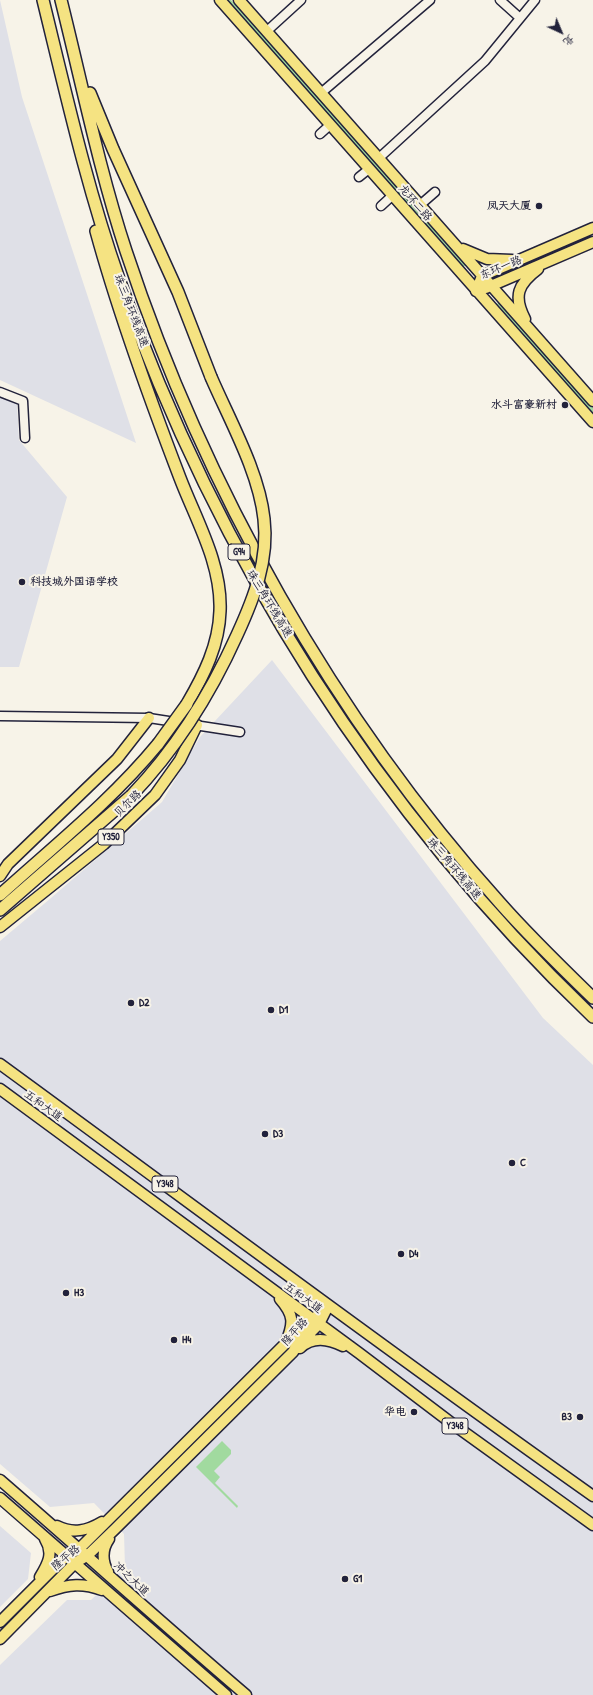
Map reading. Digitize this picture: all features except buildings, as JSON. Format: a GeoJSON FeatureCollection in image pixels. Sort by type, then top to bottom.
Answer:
{"type":"FeatureCollection","features":[{"type":"Feature","properties":{"kind":"highway","name":"珠三角环线高速"},"geometry":{"type":"LineString","coordinates":[[43,0],[75,135],[114,265],[144,345],[194,463],[246,566],[301,658],[337,713],[384,780],[437,850],[493,915],[593,1017]]}},
{"type":"Feature","properties":{"kind":"highway","name":"珠三角环线高速"},"geometry":{"type":"LineString","coordinates":[[61,0],[102,169],[126,252],[160,342],[216,474],[283,603],[348,707],[388,764],[439,830],[501,904],[593,998]]}},
{"type":"Feature","properties":{"kind":"highway"},"geometry":{"type":"LineString","coordinates":[[0,910],[131,796],[153,772],[198,711],[229,654],[255,594],[262,570],[265,537],[260,496],[247,460],[211,377],[178,292],[113,149],[75,57]]}},
{"type":"Feature","properties":{"kind":"highway"},"geometry":{"type":"LineString","coordinates":[[0,895],[88,818],[141,765],[158,744],[187,704],[210,660],[216,638],[220,610],[214,563],[178,472],[110,279],[90,211],[75,135]]}},
{"type":"Feature","properties":{"kind":"main road","name":"龙环二路"},"geometry":{"type":"LineString","coordinates":[[220,0],[593,422]]}},
{"type":"Feature","properties":{"kind":"main road","name":"龙环二路"},"geometry":{"type":"LineString","coordinates":[[239,0],[593,401]]}},
{"type":"Feature","properties":{"kind":"main road","name":"东环一路"},"geometry":{"type":"LineString","coordinates":[[476,290],[482,276],[593,228]]}},
{"type":"Feature","properties":{"kind":"main road"},"geometry":{"type":"LineString","coordinates":[[453,242],[466,252],[487,259],[504,260],[524,258]]}},
{"type":"Feature","properties":{"kind":"main road","name":"东环一路"},"geometry":{"type":"LineString","coordinates":[[476,290],[492,286],[593,242]]}},
{"type":"Feature","properties":{"kind":"main road"},"geometry":{"type":"LineString","coordinates":[[532,332],[520,310],[519,291],[530,275],[549,261]]}},
{"type":"Feature","properties":{"kind":"main road"},"geometry":{"type":"LineString","coordinates":[[0,876],[8,864],[117,759],[148,718]]}},
{"type":"Feature","properties":{"kind":"main road","name":"贝尔路"},"geometry":{"type":"LineString","coordinates":[[0,926],[104,844],[155,795],[180,760],[197,726]]}},
{"type":"Feature","properties":{"kind":"main road","name":"五和大道"},"geometry":{"type":"LineString","coordinates":[[0,1064],[246,1243],[328,1306],[593,1496]]}},
{"type":"Feature","properties":{"kind":"main road","name":"五和大道"},"geometry":{"type":"LineString","coordinates":[[0,1089],[359,1353],[450,1422],[593,1525]]}},
{"type":"Feature","properties":{"kind":"main road"},"geometry":{"type":"LineString","coordinates":[[273,1290],[286,1306],[291,1316],[292,1330],[285,1344]]}},
{"type":"Feature","properties":{"kind":"main road","name":"隆平路"},"geometry":{"type":"LineString","coordinates":[[0,1638],[75,1563],[88,1555],[115,1530],[293,1352],[328,1306]]}},
{"type":"Feature","properties":{"kind":"main road","name":"隆平路"},"geometry":{"type":"LineString","coordinates":[[0,1622],[66,1556],[80,1548],[114,1515],[285,1344],[316,1322]]}},
{"type":"Feature","properties":{"kind":"main road"},"geometry":{"type":"LineString","coordinates":[[293,1352],[311,1341],[321,1339],[359,1353]]}},
{"type":"Feature","properties":{"kind":"main road","name":"冲之大道"},"geometry":{"type":"LineString","coordinates":[[0,1480],[88,1555],[116,1584],[246,1695]]}},
{"type":"Feature","properties":{"kind":"main road"},"geometry":{"type":"LineString","coordinates":[[0,1498],[226,1695]]}},
{"type":"Feature","properties":{"kind":"main road"},"geometry":{"type":"LineString","coordinates":[[42,1516],[59,1527],[81,1531],[93,1527],[114,1515]]}},
{"type":"Feature","properties":{"kind":"main road"},"geometry":{"type":"LineString","coordinates":[[34,1527],[46,1540],[50,1550],[50,1560],[34,1588]]}},
{"type":"Feature","properties":{"kind":"main road"},"geometry":{"type":"LineString","coordinates":[[115,1530],[104,1546],[103,1554],[107,1570],[116,1584]]}},
{"type":"Feature","properties":{"kind":"main road"},"geometry":{"type":"LineString","coordinates":[[46,1592],[62,1586],[80,1584],[108,1592]]}},
{"type":"Feature","properties":{"kind":"street"},"geometry":{"type":"LineString","coordinates":[[267,30],[301,0]]}},
{"type":"Feature","properties":{"kind":"street"},"geometry":{"type":"LineString","coordinates":[[322,93],[430,0]]}},
{"type":"Feature","properties":{"kind":"street"},"geometry":{"type":"LineString","coordinates":[[500,0],[520,18]]}},
{"type":"Feature","properties":{"kind":"street"},"geometry":{"type":"LineString","coordinates":[[379,158],[485,61],[535,0]]}},
{"type":"Feature","properties":{"kind":"street"},"geometry":{"type":"LineString","coordinates":[[320,134],[330,125]]}},
{"type":"Feature","properties":{"kind":"street"},"geometry":{"type":"LineString","coordinates":[[359,177],[369,169]]}},
{"type":"Feature","properties":{"kind":"street"},"geometry":{"type":"LineString","coordinates":[[420,205],[435,192]]}},
{"type":"Feature","properties":{"kind":"street"},"geometry":{"type":"LineString","coordinates":[[381,206],[393,195]]}},
{"type":"Feature","properties":{"kind":"street"},"geometry":{"type":"LineString","coordinates":[[0,392],[23,401],[25,438]]}},
{"type":"Feature","properties":{"kind":"street"},"geometry":{"type":"LineString","coordinates":[[0,716],[148,718],[240,732]]}},
{"type":"Feature","properties":{"kind":"shaded area"},"geometry":{"type":"Polygon","coordinates":[[[0,0],[22,97],[136,443],[0,380],[0,0]]]}},
{"type":"Feature","properties":{"kind":"shaded area","name":"科技城外国语学校"},"geometry":{"type":"Polygon","coordinates":[[[0,393],[17,402],[19,440],[67,497],[19,667],[0,667],[0,393]]]}},
{"type":"Feature","properties":{"kind":"shaded area"},"geometry":{"type":"Polygon","coordinates":[[[272,660],[543,1018],[593,1065],[593,1695],[0,1695],[0,1665],[67,1600],[91,1600],[125,1567],[124,1534],[94,1503],[50,1507],[0,1464],[0,941],[162,802],[200,737],[272,660]]]}},
{"type":"Feature","properties":{"kind":"shaded area"},"geometry":{"type":"Polygon","coordinates":[[[0,1526],[31,1553],[28,1579],[0,1607],[0,1526]]]}},
{"type":"Feature","properties":{"kind":"green space"},"geometry":{"type":"Polygon","coordinates":[[[228,0],[231,0],[466,265],[463,267],[228,0]]]}},
{"type":"Feature","properties":{"kind":"green space"},"geometry":{"type":"Polygon","coordinates":[[[499,302],[593,408],[593,413],[497,304],[499,302]]]}},
{"type":"Feature","properties":{"kind":"green space"},"geometry":{"type":"Polygon","coordinates":[[[222,1441],[231,1450],[231,1454],[214,1471],[220,1477],[215,1483],[238,1506],[237,1508],[196,1467],[222,1441]]]}},
{"type":"Feature","properties":{"kind":"place","name":"凤天大厦"},"geometry":{"type":"Point","coordinates":[539,206]}},
{"type":"Feature","properties":{"kind":"place","name":"水斗富豪新村"},"geometry":{"type":"Point","coordinates":[565,405]}},
{"type":"Feature","properties":{"kind":"place","name":"科技城外国语学校"},"geometry":{"type":"Point","coordinates":[22,582]}},
{"type":"Feature","properties":{"kind":"place","name":"D2"},"geometry":{"type":"Point","coordinates":[131,1003]}},
{"type":"Feature","properties":{"kind":"place","name":"D1"},"geometry":{"type":"Point","coordinates":[271,1010]}},
{"type":"Feature","properties":{"kind":"place","name":"D3"},"geometry":{"type":"Point","coordinates":[265,1134]}},
{"type":"Feature","properties":{"kind":"place","name":"C"},"geometry":{"type":"Point","coordinates":[512,1163]}},
{"type":"Feature","properties":{"kind":"place","name":"D4"},"geometry":{"type":"Point","coordinates":[401,1254]}},
{"type":"Feature","properties":{"kind":"place","name":"H3"},"geometry":{"type":"Point","coordinates":[66,1293]}},
{"type":"Feature","properties":{"kind":"place","name":"H4"},"geometry":{"type":"Point","coordinates":[174,1340]}},
{"type":"Feature","properties":{"kind":"place","name":"华电"},"geometry":{"type":"Point","coordinates":[414,1412]}},
{"type":"Feature","properties":{"kind":"place","name":"B3"},"geometry":{"type":"Point","coordinates":[580,1417]}},
{"type":"Feature","properties":{"kind":"place","name":"G1"},"geometry":{"type":"Point","coordinates":[345,1579]}}]}
